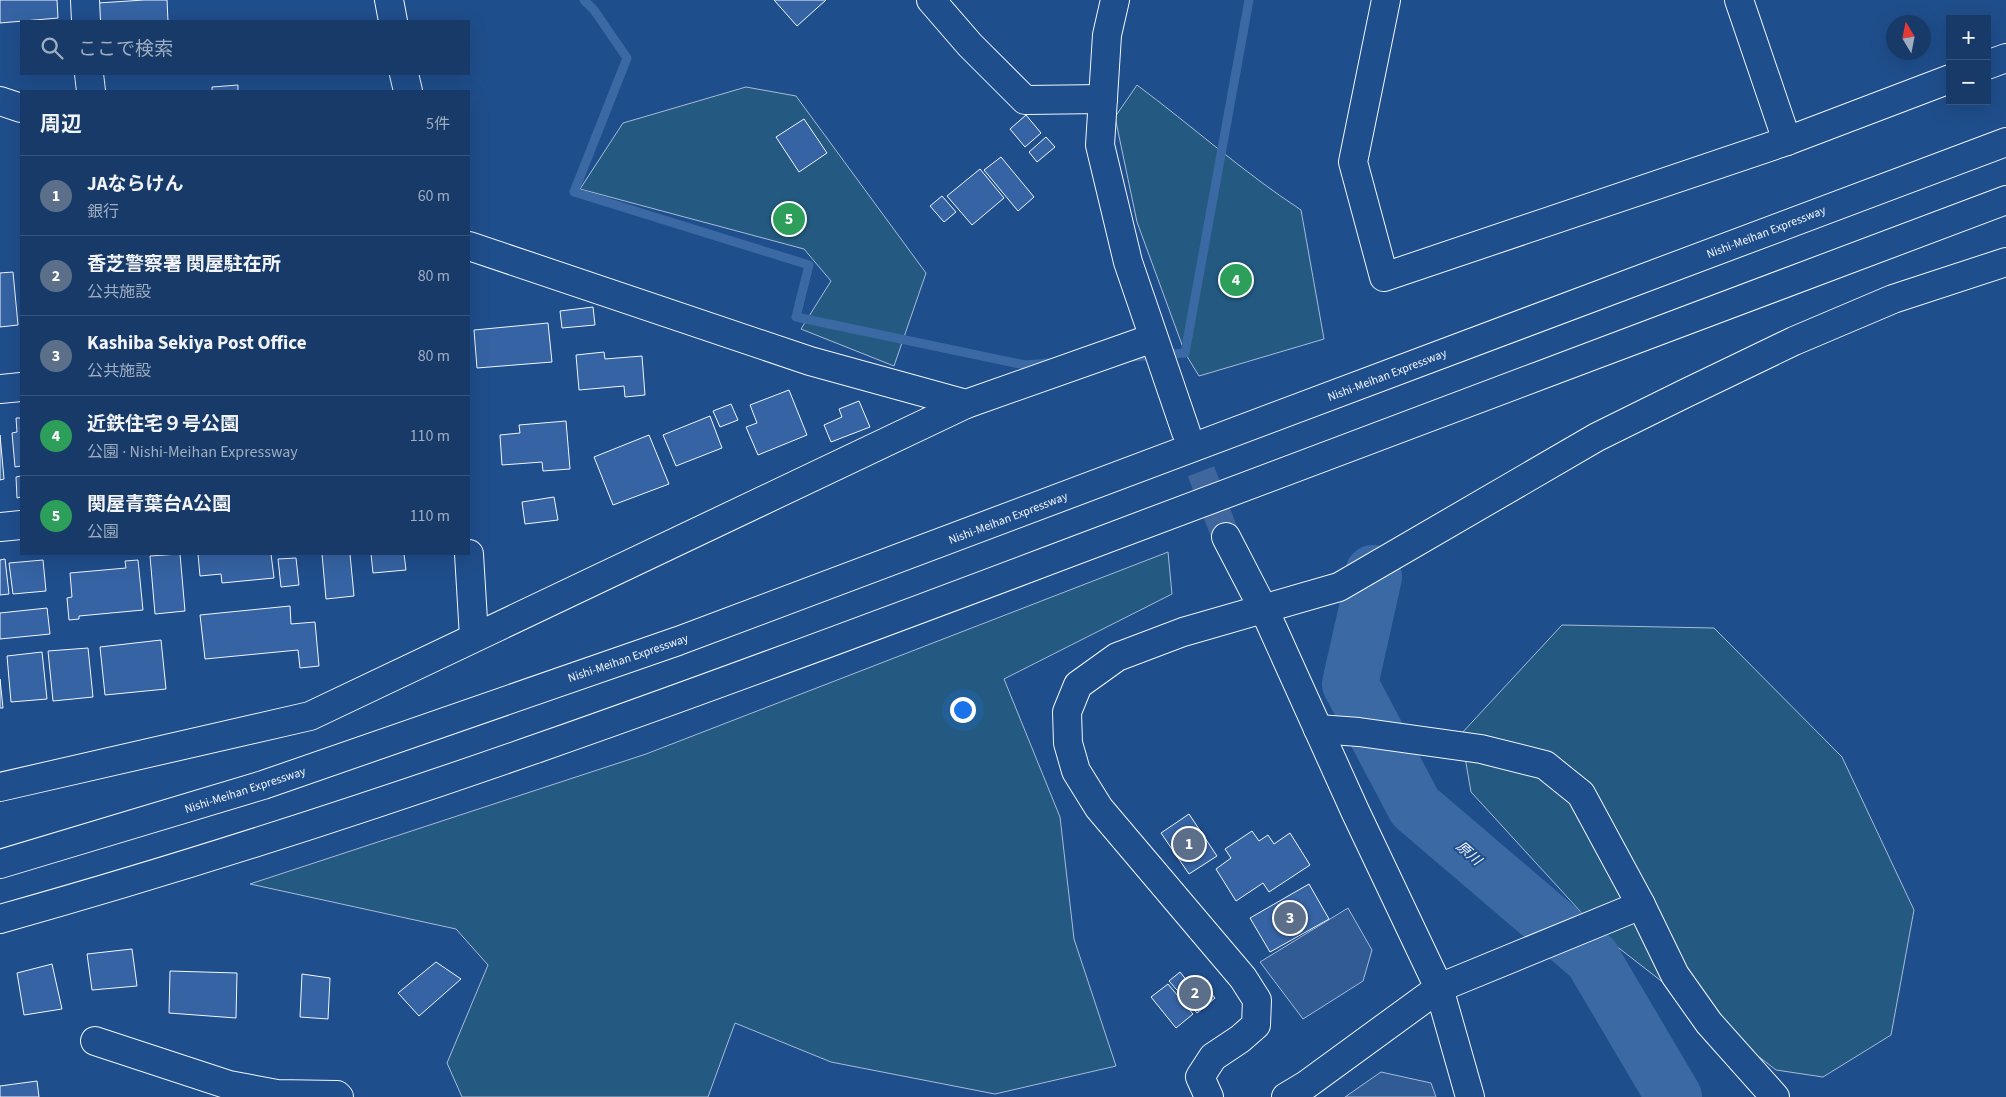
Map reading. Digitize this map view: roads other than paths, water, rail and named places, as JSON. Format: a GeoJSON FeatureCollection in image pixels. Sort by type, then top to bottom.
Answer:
{"type":"FeatureCollection","features":[{"type":"Feature","properties":{"kind":"main road"},"geometry":{"type":"LineString","coordinates":[[84,0],[86,20]]}},
{"type":"Feature","properties":{"kind":"main road"},"geometry":{"type":"LineString","coordinates":[[389,0],[393,20]]}},
{"type":"Feature","properties":{"kind":"main road"},"geometry":{"type":"LineString","coordinates":[[931,0],[970,45],[1026,100],[1103,99]]}},
{"type":"Feature","properties":{"kind":"main road"},"geometry":{"type":"LineString","coordinates":[[1115,0],[1107,35],[1100,145],[1128,262],[1186,432]]}},
{"type":"Feature","properties":{"kind":"main road"},"geometry":{"type":"LineString","coordinates":[[1386,0],[1353,162],[1384,277],[1787,141],[1946,81]]}},
{"type":"Feature","properties":{"kind":"main road"},"geometry":{"type":"LineString","coordinates":[[1739,0],[1787,141]]}},
{"type":"Feature","properties":{"kind":"main road"},"geometry":{"type":"LineString","coordinates":[[1991,64],[2006,58]]}},
{"type":"Feature","properties":{"kind":"main road"},"geometry":{"type":"LineString","coordinates":[[90,75],[91,90]]}},
{"type":"Feature","properties":{"kind":"main road"},"geometry":{"type":"LineString","coordinates":[[404,75],[408,90]]}},
{"type":"Feature","properties":{"kind":"main road"},"geometry":{"type":"LineString","coordinates":[[0,101],[20,108]]}},
{"type":"Feature","properties":{"kind":"main road","name":"Nishi-Meihan Expressway"},"geometry":{"type":"LineString","coordinates":[[0,864],[263,785],[678,641],[2006,142]]}},
{"type":"Feature","properties":{"kind":"main road"},"geometry":{"type":"LineString","coordinates":[[0,919],[79,897],[284,834],[688,696],[2006,200]]}},
{"type":"Feature","properties":{"kind":"main road"},"geometry":{"type":"LineString","coordinates":[[470,246],[810,360],[966,404]]}},
{"type":"Feature","properties":{"kind":"main road"},"geometry":{"type":"LineString","coordinates":[[1209,1097],[1200,1077],[1213,1057],[1240,1039],[1256,1025],[1257,1000],[1243,978],[1099,808],[1076,771],[1068,743],[1067,712],[1078,685],[1117,657],[1182,632],[1339,587],[1597,437],[1794,341],[1893,299],[2006,262]]}},
{"type":"Feature","properties":{"kind":"main road"},"geometry":{"type":"LineString","coordinates":[[0,787],[310,716],[966,404],[1153,338]]}},
{"type":"Feature","properties":{"kind":"main road"},"geometry":{"type":"LineString","coordinates":[[0,389],[20,387]]}},
{"type":"Feature","properties":{"kind":"main road"},"geometry":{"type":"LineString","coordinates":[[0,527],[20,525]]}},
{"type":"Feature","properties":{"kind":"main road"},"geometry":{"type":"LineString","coordinates":[[1226,537],[1263,608],[1359,820],[1439,988],[1470,1097]]}},
{"type":"Feature","properties":{"kind":"main road"},"geometry":{"type":"LineString","coordinates":[[468,555],[474,638]]}},
{"type":"Feature","properties":{"kind":"main road"},"geometry":{"type":"LineString","coordinates":[[1318,729],[1359,732],[1481,748],[1545,765],[1581,794],[1641,905],[1675,975],[1703,1015],[1775,1097]]}},
{"type":"Feature","properties":{"kind":"main road"},"geometry":{"type":"LineString","coordinates":[[1286,1097],[1306,1085],[1439,988],[1641,905]]}},
{"type":"Feature","properties":{"kind":"main road"},"geometry":{"type":"LineString","coordinates":[[95,1041],[224,1091],[337,1095],[339,1097]]}},
{"type":"Feature","properties":{"kind":"waterway"},"geometry":{"type":"LineString","coordinates":[[584,0],[594,10],[627,58],[574,192],[809,265],[796,317],[1025,365],[1049,363]]}},
{"type":"Feature","properties":{"kind":"waterway"},"geometry":{"type":"LineString","coordinates":[[1132,357],[1185,353],[1249,0]]}},
{"type":"Feature","properties":{"kind":"waterway","name":"原川"},"geometry":{"type":"LineString","coordinates":[[1373,573],[1374,577],[1350,684],[1415,807],[1592,958],[1674,1097]]}},
{"type":"Feature","properties":{"kind":"tunnel"},"geometry":{"type":"LineString","coordinates":[[1186,432],[1226,537]]}},
{"type":"Feature","properties":{"kind":"place","name":"関屋青葉台A公園"},"geometry":{"type":"Point","coordinates":[789,219]}},
{"type":"Feature","properties":{"kind":"place","name":"近鉄住宅９号公園"},"geometry":{"type":"Point","coordinates":[1236,280]}},
{"type":"Feature","properties":{"kind":"place","name":"JAならけん"},"geometry":{"type":"Point","coordinates":[1189,844]}},
{"type":"Feature","properties":{"kind":"place","name":"Kashiba Sekiya Post Office"},"geometry":{"type":"Point","coordinates":[1290,918]}},
{"type":"Feature","properties":{"kind":"place","name":"香芝警察署 関屋駐在所"},"geometry":{"type":"Point","coordinates":[1195,993]}}]}
